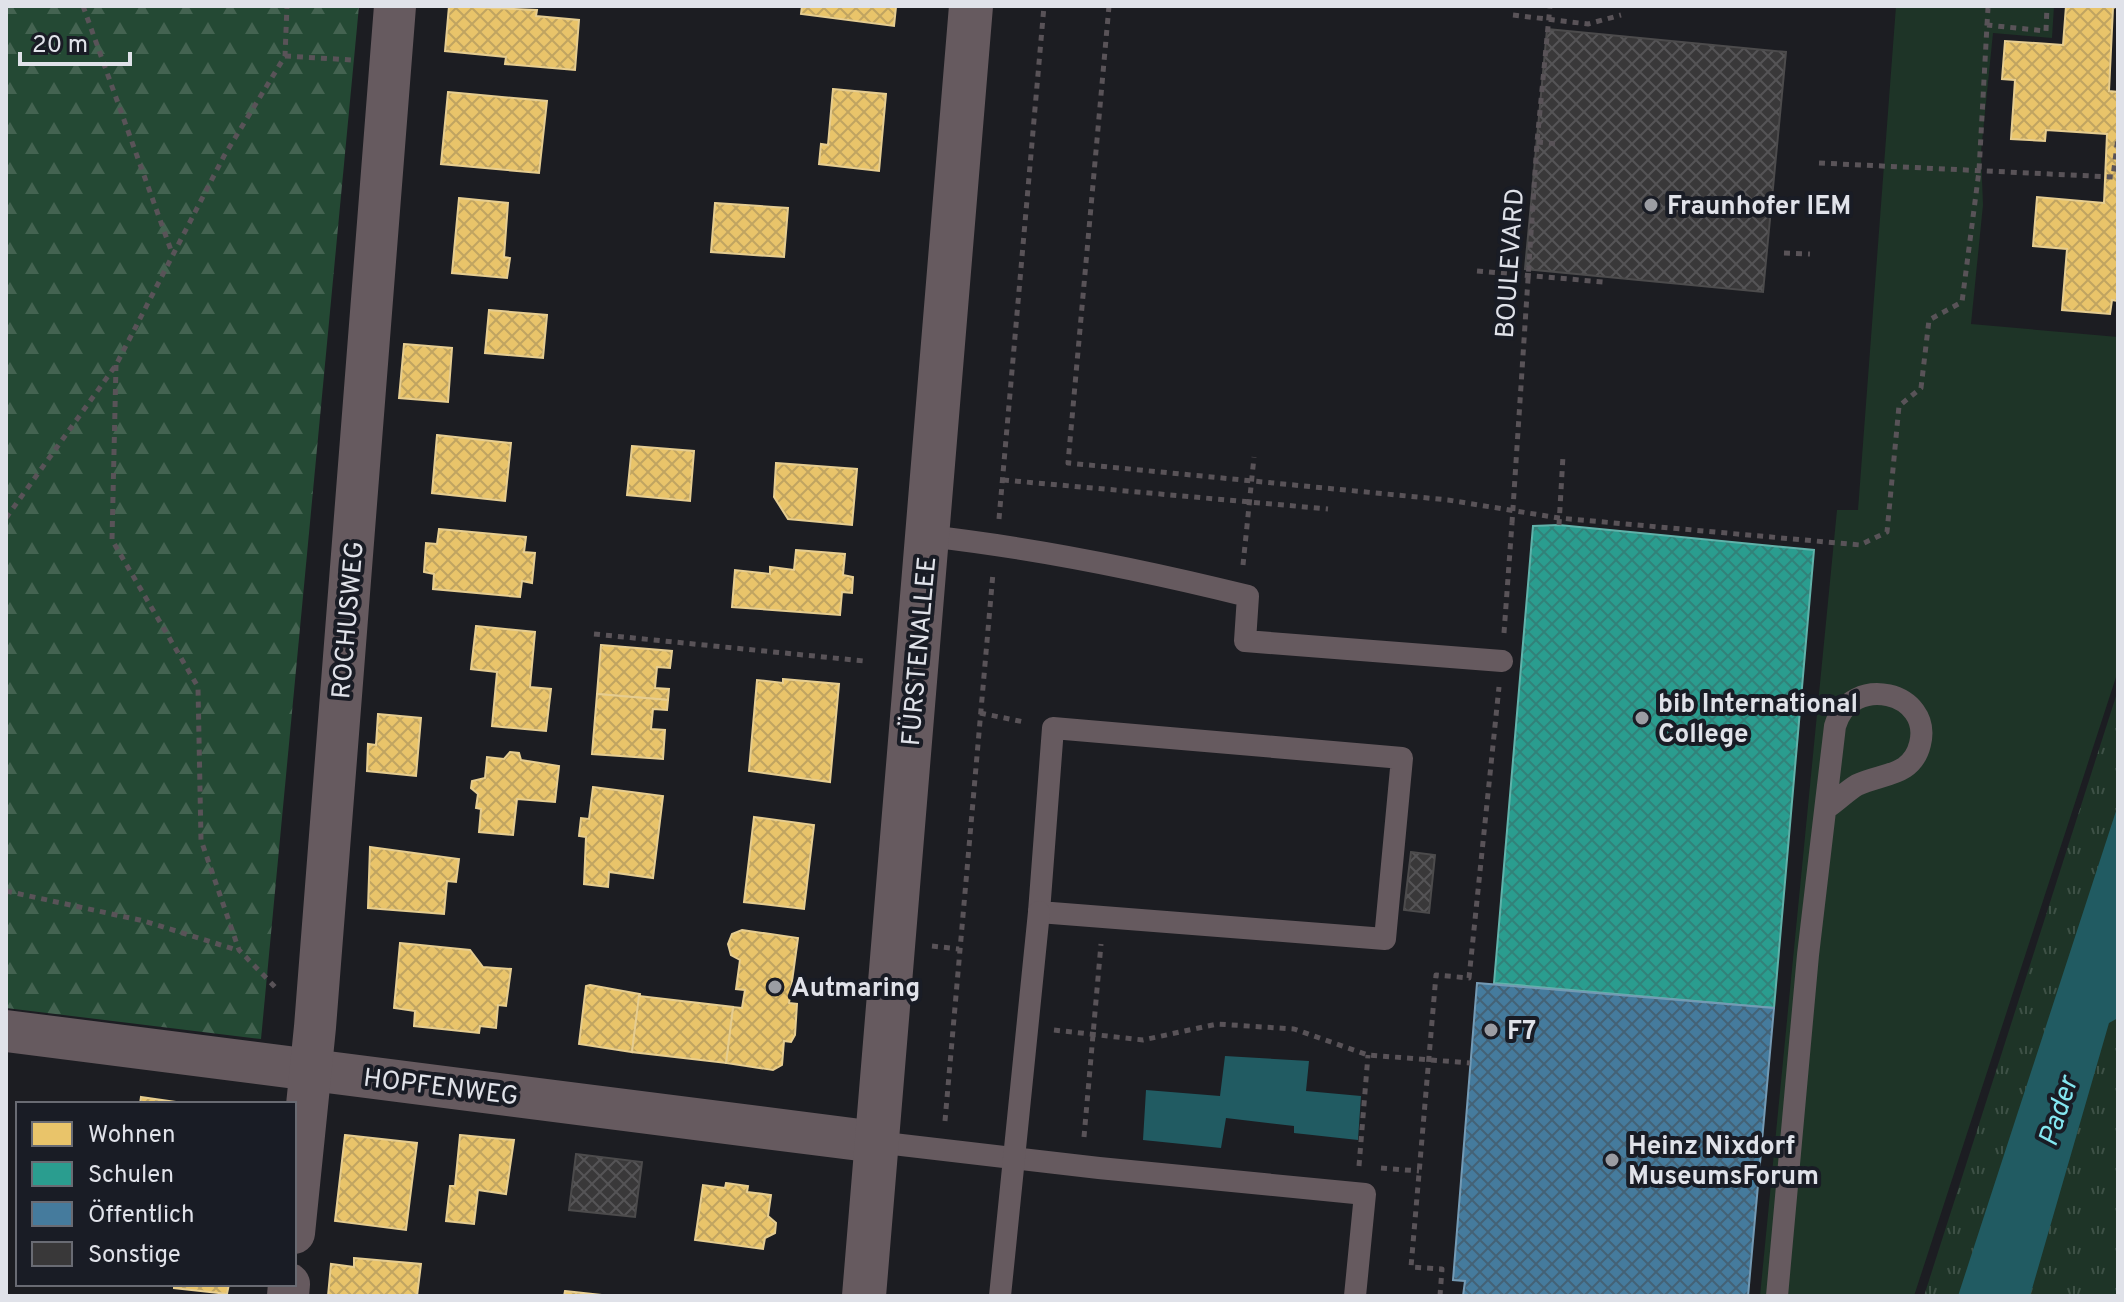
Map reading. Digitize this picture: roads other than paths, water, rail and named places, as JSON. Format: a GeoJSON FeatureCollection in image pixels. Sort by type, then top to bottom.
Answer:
{"type":"FeatureCollection","features":[{"type":"Feature","properties":{"kind":"street","name":"ROCHUSWEG"},"geometry":{"type":"LineString","coordinates":[[296,1214],[315,1027],[395,6]]}},
{"type":"Feature","properties":{"kind":"street","name":"FÜRSTENALLEE"},"geometry":{"type":"LineString","coordinates":[[864,1296],[971,6]]}},
{"type":"Feature","properties":{"kind":"street","name":"HOPFENWEG"},"geometry":{"type":"LineString","coordinates":[[6,1031],[876,1142]]}},
{"type":"Feature","properties":{"kind":"lane"},"geometry":{"type":"LineString","coordinates":[[927,536],[996,544],[1157,574],[1248,596],[1245,641],[1502,661]]}},
{"type":"Feature","properties":{"kind":"lane"},"geometry":{"type":"LineString","coordinates":[[1777,1296],[1808,955],[1839,713],[1848,705],[1873,694],[1890,693],[1902,700],[1918,720],[1922,732],[1915,757],[1895,774],[1857,785],[1828,807]]}},
{"type":"Feature","properties":{"kind":"lane"},"geometry":{"type":"LineString","coordinates":[[1000,1296],[1039,912],[1053,728],[1402,758],[1385,939],[1039,912]]}},
{"type":"Feature","properties":{"kind":"lane"},"geometry":{"type":"LineString","coordinates":[[876,1142],[1365,1194],[1355,1296]]}},
{"type":"Feature","properties":{"kind":"water","name":"Pader"},"geometry":{"type":"Polygon","coordinates":[[[2118,805],[2118,1018],[2109,1023],[2030,1296],[1958,1296],[2118,805]]]}},
{"type":"Feature","properties":{"kind":"water"},"geometry":{"type":"Polygon","coordinates":[[[1225,1056],[1309,1061],[1306,1091],[1361,1096],[1358,1140],[1294,1133],[1294,1126],[1226,1118],[1221,1148],[1143,1140],[1146,1090],[1220,1096],[1225,1056]]]}},
{"type":"Feature","properties":{"kind":"place","name":"Fraunhofer IEM"},"geometry":{"type":"Point","coordinates":[1651,205]}},
{"type":"Feature","properties":{"kind":"place","name":"bib International College"},"geometry":{"type":"Point","coordinates":[1642,718]}},
{"type":"Feature","properties":{"kind":"place","name":"Autmaring"},"geometry":{"type":"Point","coordinates":[775,987]}},
{"type":"Feature","properties":{"kind":"place","name":"F7"},"geometry":{"type":"Point","coordinates":[1491,1030]}},
{"type":"Feature","properties":{"kind":"place","name":"Heinz Nixdorf MuseumsForum"},"geometry":{"type":"Point","coordinates":[1612,1160]}}]}
